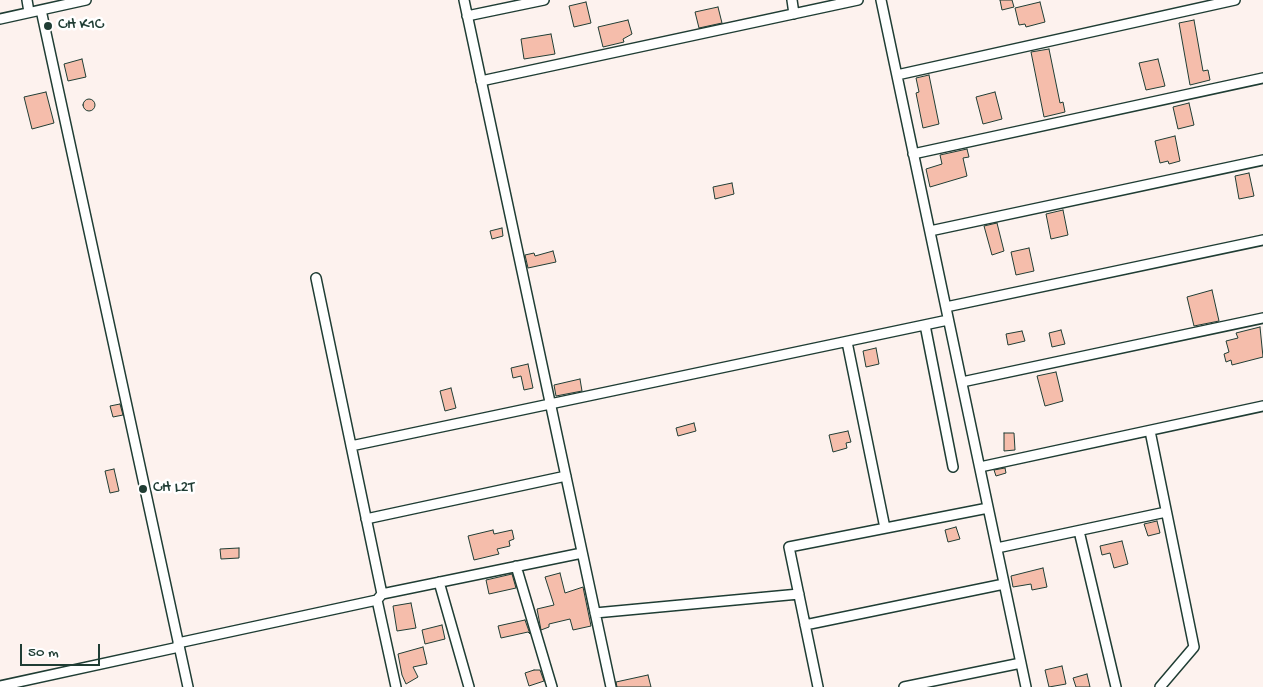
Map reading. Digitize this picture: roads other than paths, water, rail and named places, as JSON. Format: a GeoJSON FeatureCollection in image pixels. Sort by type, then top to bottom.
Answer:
{"type":"FeatureCollection","features":[{"type":"Feature","properties":{"kind":"street"},"geometry":{"type":"LineString","coordinates":[[27,0],[29,12]]}},
{"type":"Feature","properties":{"kind":"street"},"geometry":{"type":"LineString","coordinates":[[0,19],[86,0]]}},
{"type":"Feature","properties":{"kind":"street"},"geometry":{"type":"LineString","coordinates":[[464,0],[611,687]]}},
{"type":"Feature","properties":{"kind":"street"},"geometry":{"type":"LineString","coordinates":[[467,16],[544,0]]}},
{"type":"Feature","properties":{"kind":"street"},"geometry":{"type":"LineString","coordinates":[[792,0],[794,14]]}},
{"type":"Feature","properties":{"kind":"street"},"geometry":{"type":"LineString","coordinates":[[481,81],[858,0]]}},
{"type":"Feature","properties":{"kind":"street"},"geometry":{"type":"LineString","coordinates":[[881,0],[1026,687]]}},
{"type":"Feature","properties":{"kind":"street"},"geometry":{"type":"LineString","coordinates":[[897,75],[1235,0]]}},
{"type":"Feature","properties":{"kind":"street"},"geometry":{"type":"LineString","coordinates":[[41,10],[188,687]]}},
{"type":"Feature","properties":{"kind":"street"},"geometry":{"type":"LineString","coordinates":[[913,154],[1263,78]]}},
{"type":"Feature","properties":{"kind":"street"},"geometry":{"type":"LineString","coordinates":[[930,231],[1263,160]]}},
{"type":"Feature","properties":{"kind":"street"},"geometry":{"type":"LineString","coordinates":[[946,307],[1263,240]]}},
{"type":"Feature","properties":{"kind":"street"},"geometry":{"type":"LineString","coordinates":[[316,278],[366,519],[396,687]]}},
{"type":"Feature","properties":{"kind":"street"},"geometry":{"type":"LineString","coordinates":[[962,382],[1263,318]]}},
{"type":"Feature","properties":{"kind":"street"},"geometry":{"type":"LineString","coordinates":[[351,446],[948,320]]}},
{"type":"Feature","properties":{"kind":"street"},"geometry":{"type":"LineString","coordinates":[[924,325],[953,467]]}},
{"type":"Feature","properties":{"kind":"street"},"geometry":{"type":"LineString","coordinates":[[847,342],[885,528]]}},
{"type":"Feature","properties":{"kind":"street"},"geometry":{"type":"LineString","coordinates":[[980,468],[1263,406]]}},
{"type":"Feature","properties":{"kind":"street"},"geometry":{"type":"LineString","coordinates":[[1150,431],[1194,647],[1160,687]]}},
{"type":"Feature","properties":{"kind":"street"},"geometry":{"type":"LineString","coordinates":[[366,519],[566,476]]}},
{"type":"Feature","properties":{"kind":"street"},"geometry":{"type":"LineString","coordinates":[[818,687],[789,547],[988,508]]}},
{"type":"Feature","properties":{"kind":"street"},"geometry":{"type":"LineString","coordinates":[[997,548],[1166,512]]}},
{"type":"Feature","properties":{"kind":"street"},"geometry":{"type":"LineString","coordinates":[[1079,531],[1116,687]]}},
{"type":"Feature","properties":{"kind":"street"},"geometry":{"type":"LineString","coordinates":[[0,686],[439,582],[582,553]]}},
{"type":"Feature","properties":{"kind":"street"},"geometry":{"type":"LineString","coordinates":[[516,566],[552,687]]}},
{"type":"Feature","properties":{"kind":"street"},"geometry":{"type":"LineString","coordinates":[[439,582],[469,687]]}},
{"type":"Feature","properties":{"kind":"street"},"geometry":{"type":"LineString","coordinates":[[805,625],[1004,584]]}},
{"type":"Feature","properties":{"kind":"street"},"geometry":{"type":"LineString","coordinates":[[595,613],[799,594]]}},
{"type":"Feature","properties":{"kind":"street"},"geometry":{"type":"LineString","coordinates":[[904,687],[1021,663]]}},
{"type":"Feature","properties":{"kind":"place","name":"CH K1C"},"geometry":{"type":"Point","coordinates":[48,26]}},
{"type":"Feature","properties":{"kind":"place","name":"CH L2T"},"geometry":{"type":"Point","coordinates":[143,489]}}]}
